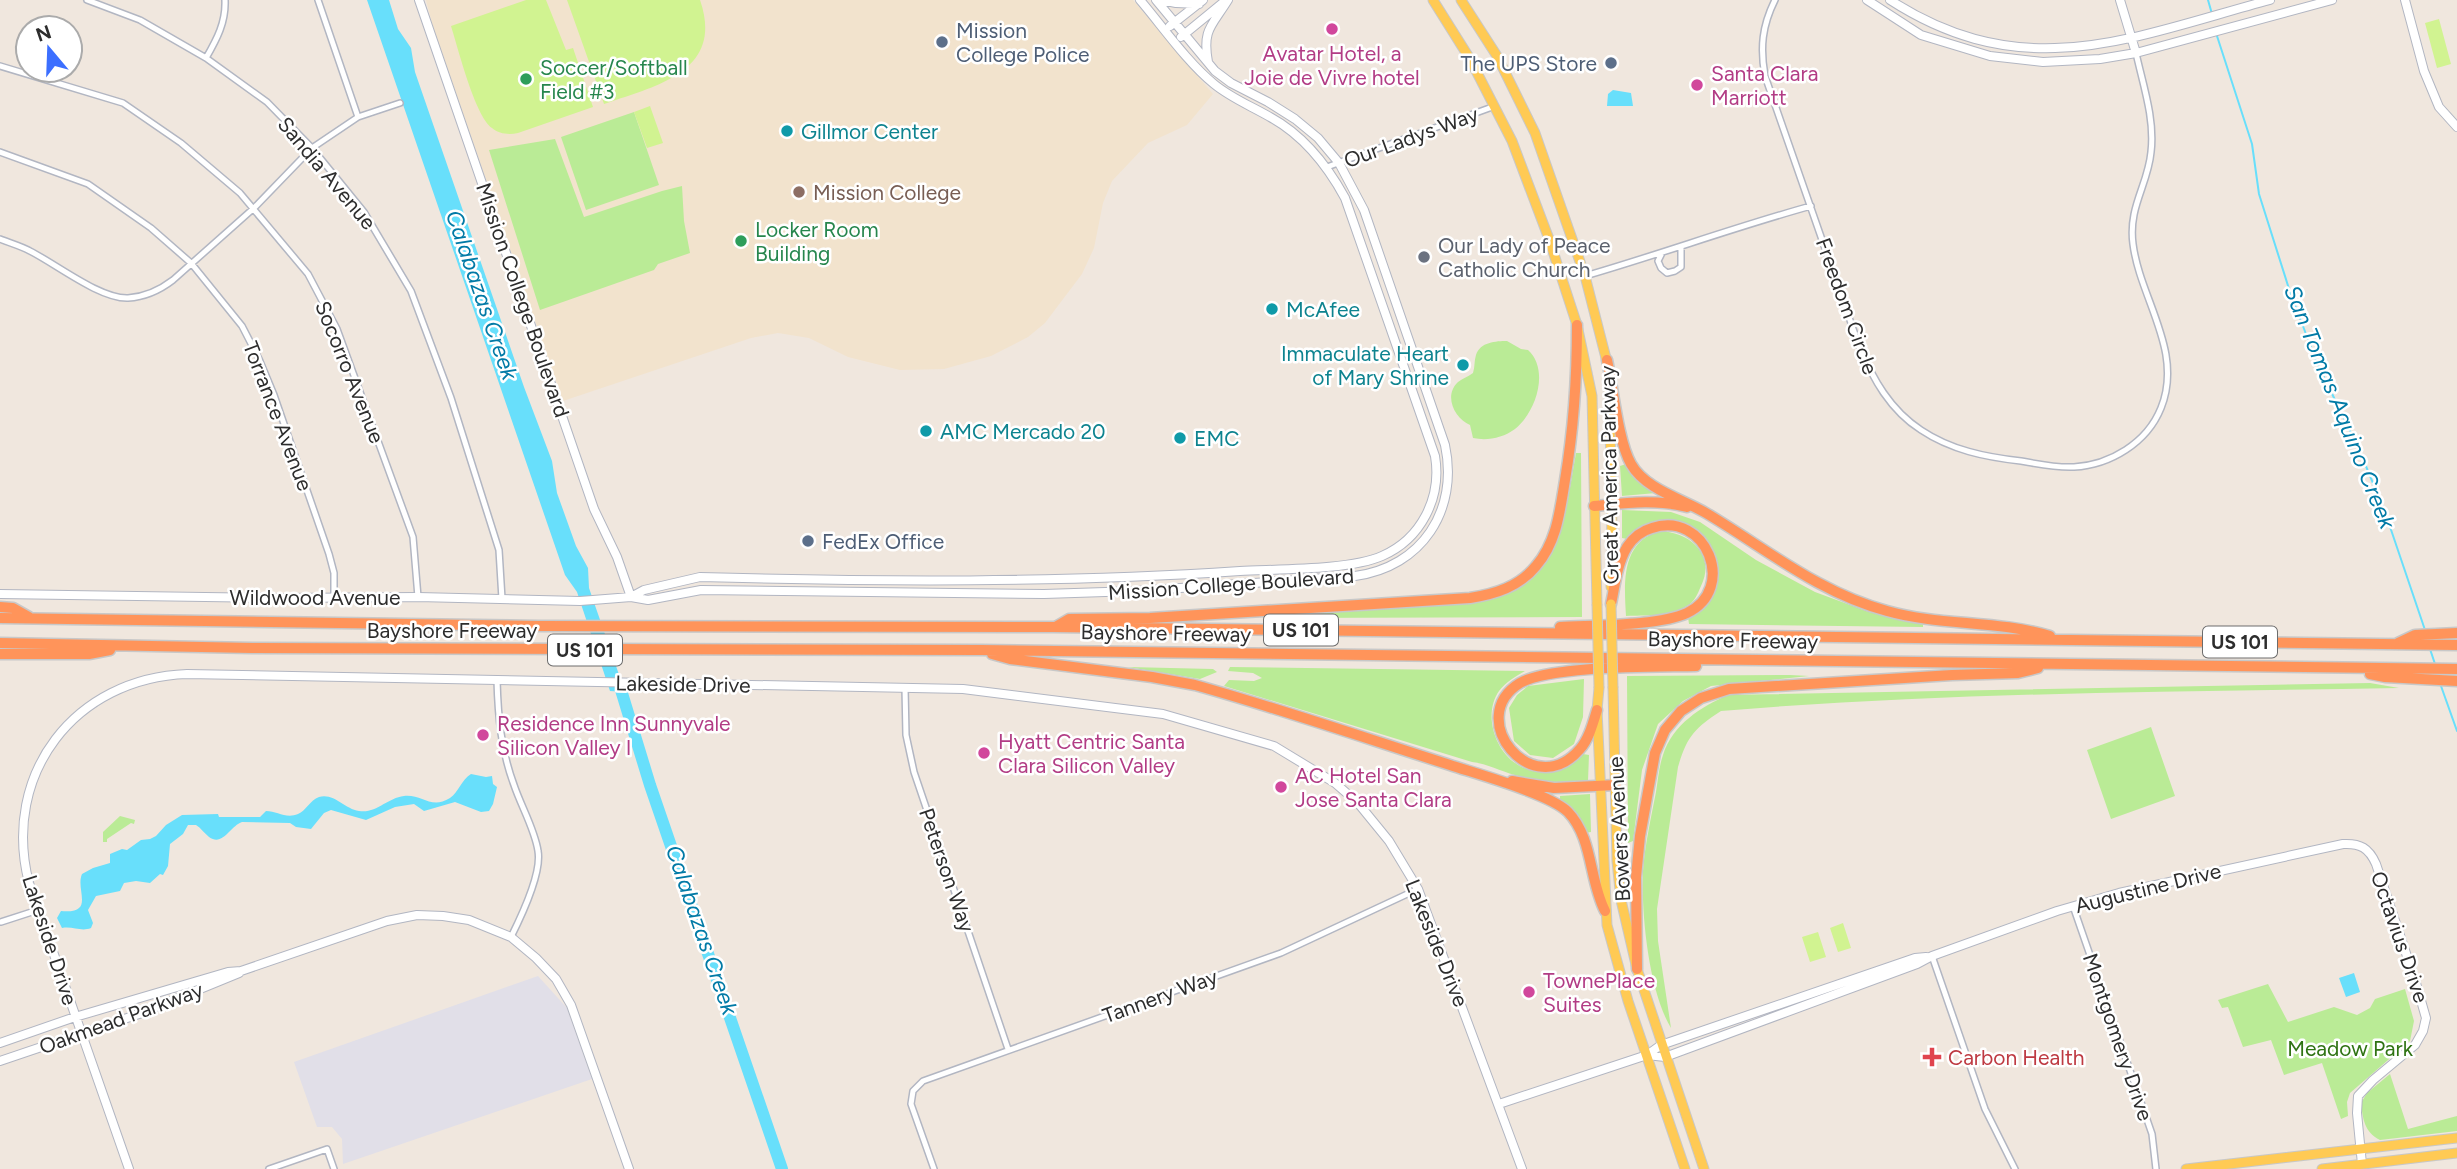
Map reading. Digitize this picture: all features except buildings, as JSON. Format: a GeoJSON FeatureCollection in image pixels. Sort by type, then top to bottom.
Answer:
{"type":"FeatureCollection","features":[{"type":"Feature","properties":{"kind":"highway"},"geometry":{"type":"LineString","coordinates":[[1054,627],[1069,619],[1164,617],[1470,598],[1513,586],[1536,567],[1548,549],[1558,525],[1574,426],[1577,325]]}},
{"type":"Feature","properties":{"kind":"highway"},"geometry":{"type":"LineString","coordinates":[[1607,360],[1624,446],[1631,464],[1654,485],[1704,511],[1818,584],[1861,604],[1904,615],[2029,630],[2062,640]]}},
{"type":"Feature","properties":{"kind":"highway"},"geometry":{"type":"LineString","coordinates":[[1594,506],[1660,502],[1704,511]]}},
{"type":"Feature","properties":{"kind":"highway"},"geometry":{"type":"LineString","coordinates":[[1489,632],[1651,621],[1687,613],[1704,598],[1711,584],[1712,564],[1706,547],[1695,535],[1679,527],[1662,526],[1647,530],[1632,540],[1625,550],[1611,604]]}},
{"type":"Feature","properties":{"kind":"highway"},"geometry":{"type":"LineString","coordinates":[[0,607],[13,608],[31,618]]}},
{"type":"Feature","properties":{"kind":"highway","name":"Bayshore Freeway"},"geometry":{"type":"LineString","coordinates":[[0,618],[539,626],[1054,627],[2453,645]]}},
{"type":"Feature","properties":{"kind":"highway"},"geometry":{"type":"LineString","coordinates":[[2395,645],[2416,635],[2453,633]]}},
{"type":"Feature","properties":{"kind":"highway","name":"Bayshore Freeway"},"geometry":{"type":"LineString","coordinates":[[0,643],[981,650],[2343,668],[2456,675]]}},
{"type":"Feature","properties":{"kind":"highway"},"geometry":{"type":"LineString","coordinates":[[0,654],[89,654],[130,646]]}},
{"type":"Feature","properties":{"kind":"highway"},"geometry":{"type":"LineString","coordinates":[[981,650],[1010,659],[1195,685],[1489,778],[1550,800],[1566,810],[1577,823],[1583,836],[1597,896],[1605,911]]}},
{"type":"Feature","properties":{"kind":"highway"},"geometry":{"type":"LineString","coordinates":[[1597,710],[1580,749],[1564,761],[1547,766],[1525,762],[1514,755],[1504,741],[1500,726],[1500,710],[1507,696],[1522,682],[1535,678],[1585,670],[1811,661]]}},
{"type":"Feature","properties":{"kind":"highway"},"geometry":{"type":"LineString","coordinates":[[1637,969],[1636,877],[1651,772],[1655,753],[1665,730],[1691,704],[1715,692],[1729,689],[2018,673],[2052,664]]}},
{"type":"Feature","properties":{"kind":"highway"},"geometry":{"type":"LineString","coordinates":[[1489,778],[1554,788],[1616,785]]}},
{"type":"Feature","properties":{"kind":"main road","name":"Great America Parkway"},"geometry":{"type":"LineString","coordinates":[[1433,0],[1470,59],[1512,141],[1549,239],[1577,325],[1592,397],[1597,604]]}},
{"type":"Feature","properties":{"kind":"main road","name":"Great America Parkway"},"geometry":{"type":"LineString","coordinates":[[1461,0],[1497,56],[1535,133],[1585,276],[1607,360],[1612,504],[1611,604]]}},
{"type":"Feature","properties":{"kind":"main road","name":"Bowers Avenue"},"geometry":{"type":"LineString","coordinates":[[1597,604],[1597,710],[1605,911],[1619,973],[1685,1169]]}},
{"type":"Feature","properties":{"kind":"main road","name":"Bowers Avenue"},"geometry":{"type":"LineString","coordinates":[[1611,604],[1617,861],[1621,900],[1637,969],[1704,1169]]}},
{"type":"Feature","properties":{"kind":"main road"},"geometry":{"type":"LineString","coordinates":[[2186,1169],[2457,1138]]}},
{"type":"Feature","properties":{"kind":"main road"},"geometry":{"type":"LineString","coordinates":[[2322,1169],[2457,1153]]}},
{"type":"Feature","properties":{"kind":"street","name":"Sandia Avenue"},"geometry":{"type":"LineString","coordinates":[[87,0],[139,20],[206,58],[267,102],[312,148],[364,212],[411,291],[451,398],[499,550],[502,599]]}},
{"type":"Feature","properties":{"kind":"street"},"geometry":{"type":"LineString","coordinates":[[206,58],[223,26],[225,0]]}},
{"type":"Feature","properties":{"kind":"street"},"geometry":{"type":"LineString","coordinates":[[318,0],[358,117]]}},
{"type":"Feature","properties":{"kind":"street","name":"Mission College Boulevard"},"geometry":{"type":"LineString","coordinates":[[419,0],[594,509],[617,557],[631,597]]}},
{"type":"Feature","properties":{"kind":"street","name":"Mission College Boulevard"},"geometry":{"type":"LineString","coordinates":[[631,597],[645,590],[700,577],[998,581],[1127,579],[1354,563],[1373,560],[1393,551],[1412,535],[1428,512],[1435,490],[1435,456],[1352,213],[1327,167],[1291,130],[1239,101],[1207,78],[1139,0]]}},
{"type":"Feature","properties":{"kind":"street","name":"Mission College Boulevard"},"geometry":{"type":"LineString","coordinates":[[631,597],[648,600],[701,590],[1044,594],[1148,590],[1355,576],[1376,572],[1400,561],[1421,544],[1437,522],[1448,487],[1448,457],[1364,210],[1339,163],[1318,138],[1295,119],[1231,83],[1208,62],[1156,0]]}},
{"type":"Feature","properties":{"kind":"street"},"geometry":{"type":"LineString","coordinates":[[1161,0],[1176,4],[1201,2]]}},
{"type":"Feature","properties":{"kind":"street"},"geometry":{"type":"LineString","coordinates":[[1175,41],[1227,0]]}},
{"type":"Feature","properties":{"kind":"street"},"geometry":{"type":"LineString","coordinates":[[1208,62],[1205,43],[1207,32],[1227,0]]}},
{"type":"Feature","properties":{"kind":"street","name":"Freedom Circle"},"geometry":{"type":"LineString","coordinates":[[1775,0],[1764,25],[1761,51],[1763,65],[1859,346],[1872,376],[1880,390],[1908,421],[1921,430],[1954,448],[1990,457],[2067,467],[2102,462],[2138,441],[2153,424],[2166,394],[2169,369],[2167,352],[2142,280],[2132,240],[2134,210],[2147,173],[2152,133],[2151,115],[2136,53]]}},
{"type":"Feature","properties":{"kind":"street"},"geometry":{"type":"LineString","coordinates":[[1867,0],[1921,35],[1990,56],[2043,62],[2068,62],[2136,53],[2332,0]]}},
{"type":"Feature","properties":{"kind":"street"},"geometry":{"type":"LineString","coordinates":[[1890,0],[1935,25],[1984,41],[2012,46],[2068,49],[2176,28],[2270,0]]}},
{"type":"Feature","properties":{"kind":"street"},"geometry":{"type":"LineString","coordinates":[[2120,0],[2136,53]]}},
{"type":"Feature","properties":{"kind":"street"},"geometry":{"type":"LineString","coordinates":[[2404,0],[2424,71],[2439,107],[2457,127]]}},
{"type":"Feature","properties":{"kind":"street"},"geometry":{"type":"LineString","coordinates":[[1165,29],[1201,2]]}},
{"type":"Feature","properties":{"kind":"street","name":"Socorro Avenue"},"geometry":{"type":"LineString","coordinates":[[0,66],[122,103],[181,143],[254,208],[308,274],[337,328],[413,537],[418,597]]}},
{"type":"Feature","properties":{"kind":"street"},"geometry":{"type":"LineString","coordinates":[[0,239],[29,250],[95,289],[126,298],[161,289],[254,208],[312,148],[358,117],[400,103]]}},
{"type":"Feature","properties":{"kind":"street","name":"Our Ladys Way"},"geometry":{"type":"LineString","coordinates":[[1327,167],[1495,106]]}},
{"type":"Feature","properties":{"kind":"street","name":"Torrance Avenue"},"geometry":{"type":"LineString","coordinates":[[0,152],[88,184],[151,228],[191,263],[242,326],[274,395],[329,554],[334,572],[334,597]]}},
{"type":"Feature","properties":{"kind":"street"},"geometry":{"type":"LineString","coordinates":[[1585,276],[1661,255],[1811,206]]}},
{"type":"Feature","properties":{"kind":"street"},"geometry":{"type":"LineString","coordinates":[[1661,255],[1658,261],[1661,268],[1667,272],[1675,271],[1681,267],[1681,248]]}},
{"type":"Feature","properties":{"kind":"street","name":"Wildwood Avenue"},"geometry":{"type":"LineString","coordinates":[[0,594],[580,601],[631,597]]}},
{"type":"Feature","properties":{"kind":"street","name":"Lakeside Drive"},"geometry":{"type":"LineString","coordinates":[[129,1169],[29,883],[23,850],[24,817],[32,781],[43,757],[69,722],[89,705],[113,691],[154,677],[187,674],[963,689],[1163,714],[1274,746],[1335,783],[1358,803],[1389,841],[1418,889],[1522,1169]]}},
{"type":"Feature","properties":{"kind":"street"},"geometry":{"type":"LineString","coordinates":[[497,680],[498,723],[502,747],[539,852],[532,893],[511,937]]}},
{"type":"Feature","properties":{"kind":"street","name":"Peterson Way"},"geometry":{"type":"LineString","coordinates":[[905,688],[906,735],[914,772],[1008,1049]]}},
{"type":"Feature","properties":{"kind":"street","name":"Augustine Drive"},"geometry":{"type":"LineString","coordinates":[[1647,1055],[1665,1057],[2073,906],[2147,886],[2343,844],[2357,844],[2369,850]]}},
{"type":"Feature","properties":{"kind":"street","name":"Octavius Drive"},"geometry":{"type":"LineString","coordinates":[[2362,1164],[2358,1096],[2372,1080],[2415,1045],[2423,1031],[2426,1018],[2369,850]]}},
{"type":"Feature","properties":{"kind":"street","name":"Tannery Way"},"geometry":{"type":"LineString","coordinates":[[934,1169],[911,1104],[913,1091],[923,1081],[1300,945],[1418,889]]}},
{"type":"Feature","properties":{"kind":"street","name":"Montgomery Drive"},"geometry":{"type":"LineString","coordinates":[[2073,906],[2152,1134],[2156,1169]]}},
{"type":"Feature","properties":{"kind":"street"},"geometry":{"type":"LineString","coordinates":[[1,922],[38,910]]}},
{"type":"Feature","properties":{"kind":"street","name":"Oakmead Parkway"},"geometry":{"type":"LineString","coordinates":[[0,1043],[75,1017],[222,974],[241,971],[387,921],[417,915],[469,920],[511,937],[537,958],[556,979],[570,1003],[629,1169]]}},
{"type":"Feature","properties":{"kind":"street"},"geometry":{"type":"LineString","coordinates":[[1932,956],[1985,1109],[2015,1169]]}},
{"type":"Feature","properties":{"kind":"street","name":"Augustine Drive"},"geometry":{"type":"LineString","coordinates":[[1499,1104],[1647,1055],[1661,1045],[1915,958],[1932,956]]}},
{"type":"Feature","properties":{"kind":"street","name":"Oakmead Parkway"},"geometry":{"type":"LineString","coordinates":[[0,1061],[196,992],[230,979],[241,971]]}},
{"type":"Feature","properties":{"kind":"street"},"geometry":{"type":"LineString","coordinates":[[269,1169],[327,1149],[334,1169]]}},
{"type":"Feature","properties":{"kind":"shaded area","name":"Mission College"},"geometry":{"type":"Polygon","coordinates":[[[426,0],[1133,0],[1213,94],[1187,125],[1148,143],[1112,181],[1103,203],[1094,248],[1082,274],[1045,323],[1028,337],[991,356],[944,369],[900,370],[848,357],[809,338],[778,333],[751,338],[563,401],[433,27],[426,0]]]}},
{"type":"Feature","properties":{"kind":"shaded area"},"geometry":{"type":"Polygon","coordinates":[[[538,976],[567,1008],[592,1079],[343,1164],[342,1139],[332,1127],[317,1127],[294,1062],[538,976]]]}},
{"type":"Feature","properties":{"kind":"green space","name":"Soccer/Softball Field #3"},"geometry":{"type":"Polygon","coordinates":[[[526,0],[546,0],[566,50],[573,48],[593,107],[518,133],[504,134],[492,128],[479,110],[451,26],[526,0]]]}},
{"type":"Feature","properties":{"kind":"green space"},"geometry":{"type":"Polygon","coordinates":[[[567,0],[700,0],[705,24],[703,44],[694,60],[680,72],[644,90],[604,104],[567,0]]]}},
{"type":"Feature","properties":{"kind":"green space"},"geometry":{"type":"Polygon","coordinates":[[[2439,19],[2451,64],[2437,68],[2425,23],[2439,19]]]}},
{"type":"Feature","properties":{"kind":"green space"},"geometry":{"type":"Polygon","coordinates":[[[650,106],[663,143],[647,148],[634,112],[650,106]]]}},
{"type":"Feature","properties":{"kind":"green space"},"geometry":{"type":"Polygon","coordinates":[[[634,112],[659,185],[586,210],[561,137],[634,112]]]}},
{"type":"Feature","properties":{"kind":"green space"},"geometry":{"type":"Polygon","coordinates":[[[555,139],[584,217],[682,186],[684,221],[690,253],[658,264],[654,270],[540,310],[489,150],[555,139]]]}},
{"type":"Feature","properties":{"kind":"green space"},"geometry":{"type":"Polygon","coordinates":[[[1507,341],[1528,350],[1535,358],[1538,391],[1529,412],[1515,429],[1495,438],[1473,438],[1470,425],[1460,418],[1453,406],[1451,394],[1458,382],[1473,373],[1476,355],[1481,347],[1493,342],[1507,341]]]}},
{"type":"Feature","properties":{"kind":"green space"},"geometry":{"type":"Polygon","coordinates":[[[1576,453],[1581,453],[1582,617],[1274,618],[1273,614],[1476,603],[1504,594],[1526,582],[1542,566],[1553,548],[1567,504],[1576,453]]]}},
{"type":"Feature","properties":{"kind":"green space"},"geometry":{"type":"Polygon","coordinates":[[[1626,464],[1656,493],[1622,496],[1620,466],[1626,464]]]}},
{"type":"Feature","properties":{"kind":"green space"},"geometry":{"type":"Polygon","coordinates":[[[1622,510],[1671,512],[1700,522],[1756,560],[1815,592],[1869,612],[1923,624],[1923,627],[1689,624],[1688,617],[1708,599],[1717,579],[1716,558],[1707,540],[1691,527],[1672,521],[1650,524],[1627,539],[1622,538],[1622,510]]]}},
{"type":"Feature","properties":{"kind":"green space"},"geometry":{"type":"Polygon","coordinates":[[[1661,531],[1682,536],[1698,548],[1705,565],[1701,586],[1693,601],[1678,610],[1656,615],[1626,616],[1626,577],[1632,553],[1648,536],[1661,531]]]}},
{"type":"Feature","properties":{"kind":"green space"},"geometry":{"type":"Polygon","coordinates":[[[1128,667],[1213,669],[1217,672],[1200,679],[1128,667]]]}},
{"type":"Feature","properties":{"kind":"green space"},"geometry":{"type":"Polygon","coordinates":[[[1230,667],[1525,671],[1499,691],[1493,703],[1493,729],[1498,741],[1514,762],[1538,771],[1557,769],[1583,754],[1589,755],[1588,781],[1561,783],[1523,777],[1224,686],[1229,680],[1254,681],[1262,678],[1253,673],[1228,671],[1230,667]]]}},
{"type":"Feature","properties":{"kind":"green space"},"geometry":{"type":"Polygon","coordinates":[[[1627,676],[1809,676],[1711,686],[1683,701],[1658,724],[1642,770],[1633,841],[1628,843],[1627,676]]]}},
{"type":"Feature","properties":{"kind":"green space"},"geometry":{"type":"Polygon","coordinates":[[[1584,679],[1583,717],[1574,744],[1553,758],[1530,755],[1514,741],[1509,708],[1517,695],[1528,686],[1584,679]]]}},
{"type":"Feature","properties":{"kind":"green space"},"geometry":{"type":"Polygon","coordinates":[[[2370,683],[2399,688],[1975,696],[1721,711],[1693,734],[1678,767],[1657,909],[1658,941],[1671,1028],[1663,1013],[1648,952],[1643,889],[1645,851],[1660,768],[1668,744],[1681,726],[1698,711],[1728,695],[2370,683]]]}},
{"type":"Feature","properties":{"kind":"green space"},"geometry":{"type":"Polygon","coordinates":[[[2151,727],[2175,796],[2111,819],[2087,750],[2151,727]]]}},
{"type":"Feature","properties":{"kind":"green space"},"geometry":{"type":"Polygon","coordinates":[[[1590,794],[1591,832],[1585,833],[1560,796],[1590,794]]]}},
{"type":"Feature","properties":{"kind":"green space"},"geometry":{"type":"Polygon","coordinates":[[[120,816],[135,820],[134,824],[131,823],[107,839],[107,842],[103,842],[103,832],[120,816]]]}},
{"type":"Feature","properties":{"kind":"green space"},"geometry":{"type":"Polygon","coordinates":[[[1843,923],[1851,948],[1838,952],[1830,928],[1843,923]]]}},
{"type":"Feature","properties":{"kind":"green space"},"geometry":{"type":"Polygon","coordinates":[[[1818,932],[1826,957],[1810,962],[1802,937],[1818,932]]]}},
{"type":"Feature","properties":{"kind":"green space","name":"Meadow Park"},"geometry":{"type":"Polygon","coordinates":[[[2268,984],[2288,1022],[2334,1007],[2357,1015],[2370,1008],[2375,999],[2405,989],[2414,1021],[2410,1041],[2350,1093],[2347,1102],[2348,1116],[2341,1119],[2322,1063],[2284,1075],[2271,1040],[2243,1047],[2228,1007],[2222,1008],[2218,1000],[2268,984]]]}},
{"type":"Feature","properties":{"kind":"green space"},"geometry":{"type":"Polygon","coordinates":[[[2390,1074],[2408,1129],[2457,1116],[2457,1131],[2380,1140],[2375,1137],[2365,1124],[2361,1103],[2367,1093],[2390,1074]]]}},
{"type":"Feature","properties":{"kind":"water"},"geometry":{"type":"Polygon","coordinates":[[[367,0],[389,0],[398,29],[411,48],[415,72],[552,461],[557,493],[576,546],[588,568],[589,588],[625,692],[610,691],[577,592],[565,575],[367,0]]]}},
{"type":"Feature","properties":{"kind":"water"},"geometry":{"type":"Polygon","coordinates":[[[1613,90],[1631,93],[1633,106],[1607,106],[1608,94],[1613,90]]]}},
{"type":"Feature","properties":{"kind":"water"},"geometry":{"type":"Polygon","coordinates":[[[471,774],[492,776],[493,784],[497,787],[489,811],[481,812],[455,802],[424,811],[414,804],[395,807],[366,820],[331,810],[324,813],[311,829],[296,827],[290,823],[242,822],[218,839],[209,837],[196,825],[188,825],[183,834],[170,844],[168,866],[163,875],[160,874],[150,883],[124,883],[120,891],[96,896],[88,910],[93,923],[91,928],[62,928],[57,918],[61,911],[72,911],[81,905],[82,874],[110,863],[110,854],[122,849],[127,850],[141,840],[156,836],[166,825],[182,815],[260,817],[266,811],[294,815],[301,813],[316,798],[325,796],[359,811],[371,810],[404,796],[437,802],[450,798],[471,774]]]}},
{"type":"Feature","properties":{"kind":"water"},"geometry":{"type":"Polygon","coordinates":[[[2354,973],[2360,992],[2346,997],[2339,978],[2354,973]]]}},
{"type":"Feature","properties":{"kind":"waterway","name":"San Tomas Aquino Creek"},"geometry":{"type":"LineString","coordinates":[[2208,0],[2212,14]]}},
{"type":"Feature","properties":{"kind":"waterway","name":"San Tomas Aquino Creek"},"geometry":{"type":"LineString","coordinates":[[2217,36],[2252,144],[2259,194],[2290,292],[2317,363],[2358,447],[2385,512],[2425,630]]}},
{"type":"Feature","properties":{"kind":"waterway","name":"San Tomas Aquino Creek"},"geometry":{"type":"LineString","coordinates":[[2430,649],[2435,664]]}},
{"type":"Feature","properties":{"kind":"waterway","name":"San Tomas Aquino Creek"},"geometry":{"type":"LineString","coordinates":[[2441,686],[2457,731]]}},
{"type":"Feature","properties":{"kind":"waterway","name":"Calabazas Creek"},"geometry":{"type":"LineString","coordinates":[[621,690],[650,785],[782,1169]]}},
{"type":"Feature","properties":{"kind":"place","name":"Avatar Hotel, a Joie de Vivre hotel"},"geometry":{"type":"Point","coordinates":[1332,29]}},
{"type":"Feature","properties":{"kind":"place","name":"Mission College Police"},"geometry":{"type":"Point","coordinates":[942,42]}},
{"type":"Feature","properties":{"kind":"place","name":"The UPS Store"},"geometry":{"type":"Point","coordinates":[1611,63]}},
{"type":"Feature","properties":{"kind":"place","name":"Soccer/Softball Field #3"},"geometry":{"type":"Point","coordinates":[526,79]}},
{"type":"Feature","properties":{"kind":"place","name":"Santa Clara Marriott"},"geometry":{"type":"Point","coordinates":[1697,85]}},
{"type":"Feature","properties":{"kind":"place","name":"Gillmor Center"},"geometry":{"type":"Point","coordinates":[787,131]}},
{"type":"Feature","properties":{"kind":"place","name":"Mission College"},"geometry":{"type":"Point","coordinates":[799,192]}},
{"type":"Feature","properties":{"kind":"place","name":"Locker Room Building"},"geometry":{"type":"Point","coordinates":[741,241]}},
{"type":"Feature","properties":{"kind":"place","name":"Our Lady of Peace Catholic Church"},"geometry":{"type":"Point","coordinates":[1424,257]}},
{"type":"Feature","properties":{"kind":"place","name":"McAfee"},"geometry":{"type":"Point","coordinates":[1272,309]}},
{"type":"Feature","properties":{"kind":"place","name":"Immaculate Heart of Mary Shrine"},"geometry":{"type":"Point","coordinates":[1463,365]}},
{"type":"Feature","properties":{"kind":"place","name":"AMC Mercado 20"},"geometry":{"type":"Point","coordinates":[926,431]}},
{"type":"Feature","properties":{"kind":"place","name":"EMC"},"geometry":{"type":"Point","coordinates":[1180,438]}},
{"type":"Feature","properties":{"kind":"place","name":"FedEx Office"},"geometry":{"type":"Point","coordinates":[808,541]}},
{"type":"Feature","properties":{"kind":"place","name":"Residence Inn Sunnyvale Silicon Valley I"},"geometry":{"type":"Point","coordinates":[483,735]}},
{"type":"Feature","properties":{"kind":"place","name":"Hyatt Centric Santa Clara Silicon Valley"},"geometry":{"type":"Point","coordinates":[984,753]}},
{"type":"Feature","properties":{"kind":"place","name":"AC Hotel San Jose Santa Clara"},"geometry":{"type":"Point","coordinates":[1281,787]}},
{"type":"Feature","properties":{"kind":"place","name":"TownePlace Suites"},"geometry":{"type":"Point","coordinates":[1529,992]}},
{"type":"Feature","properties":{"kind":"place","name":"Carbon Health"},"geometry":{"type":"Point","coordinates":[1932,1057]}}]}
